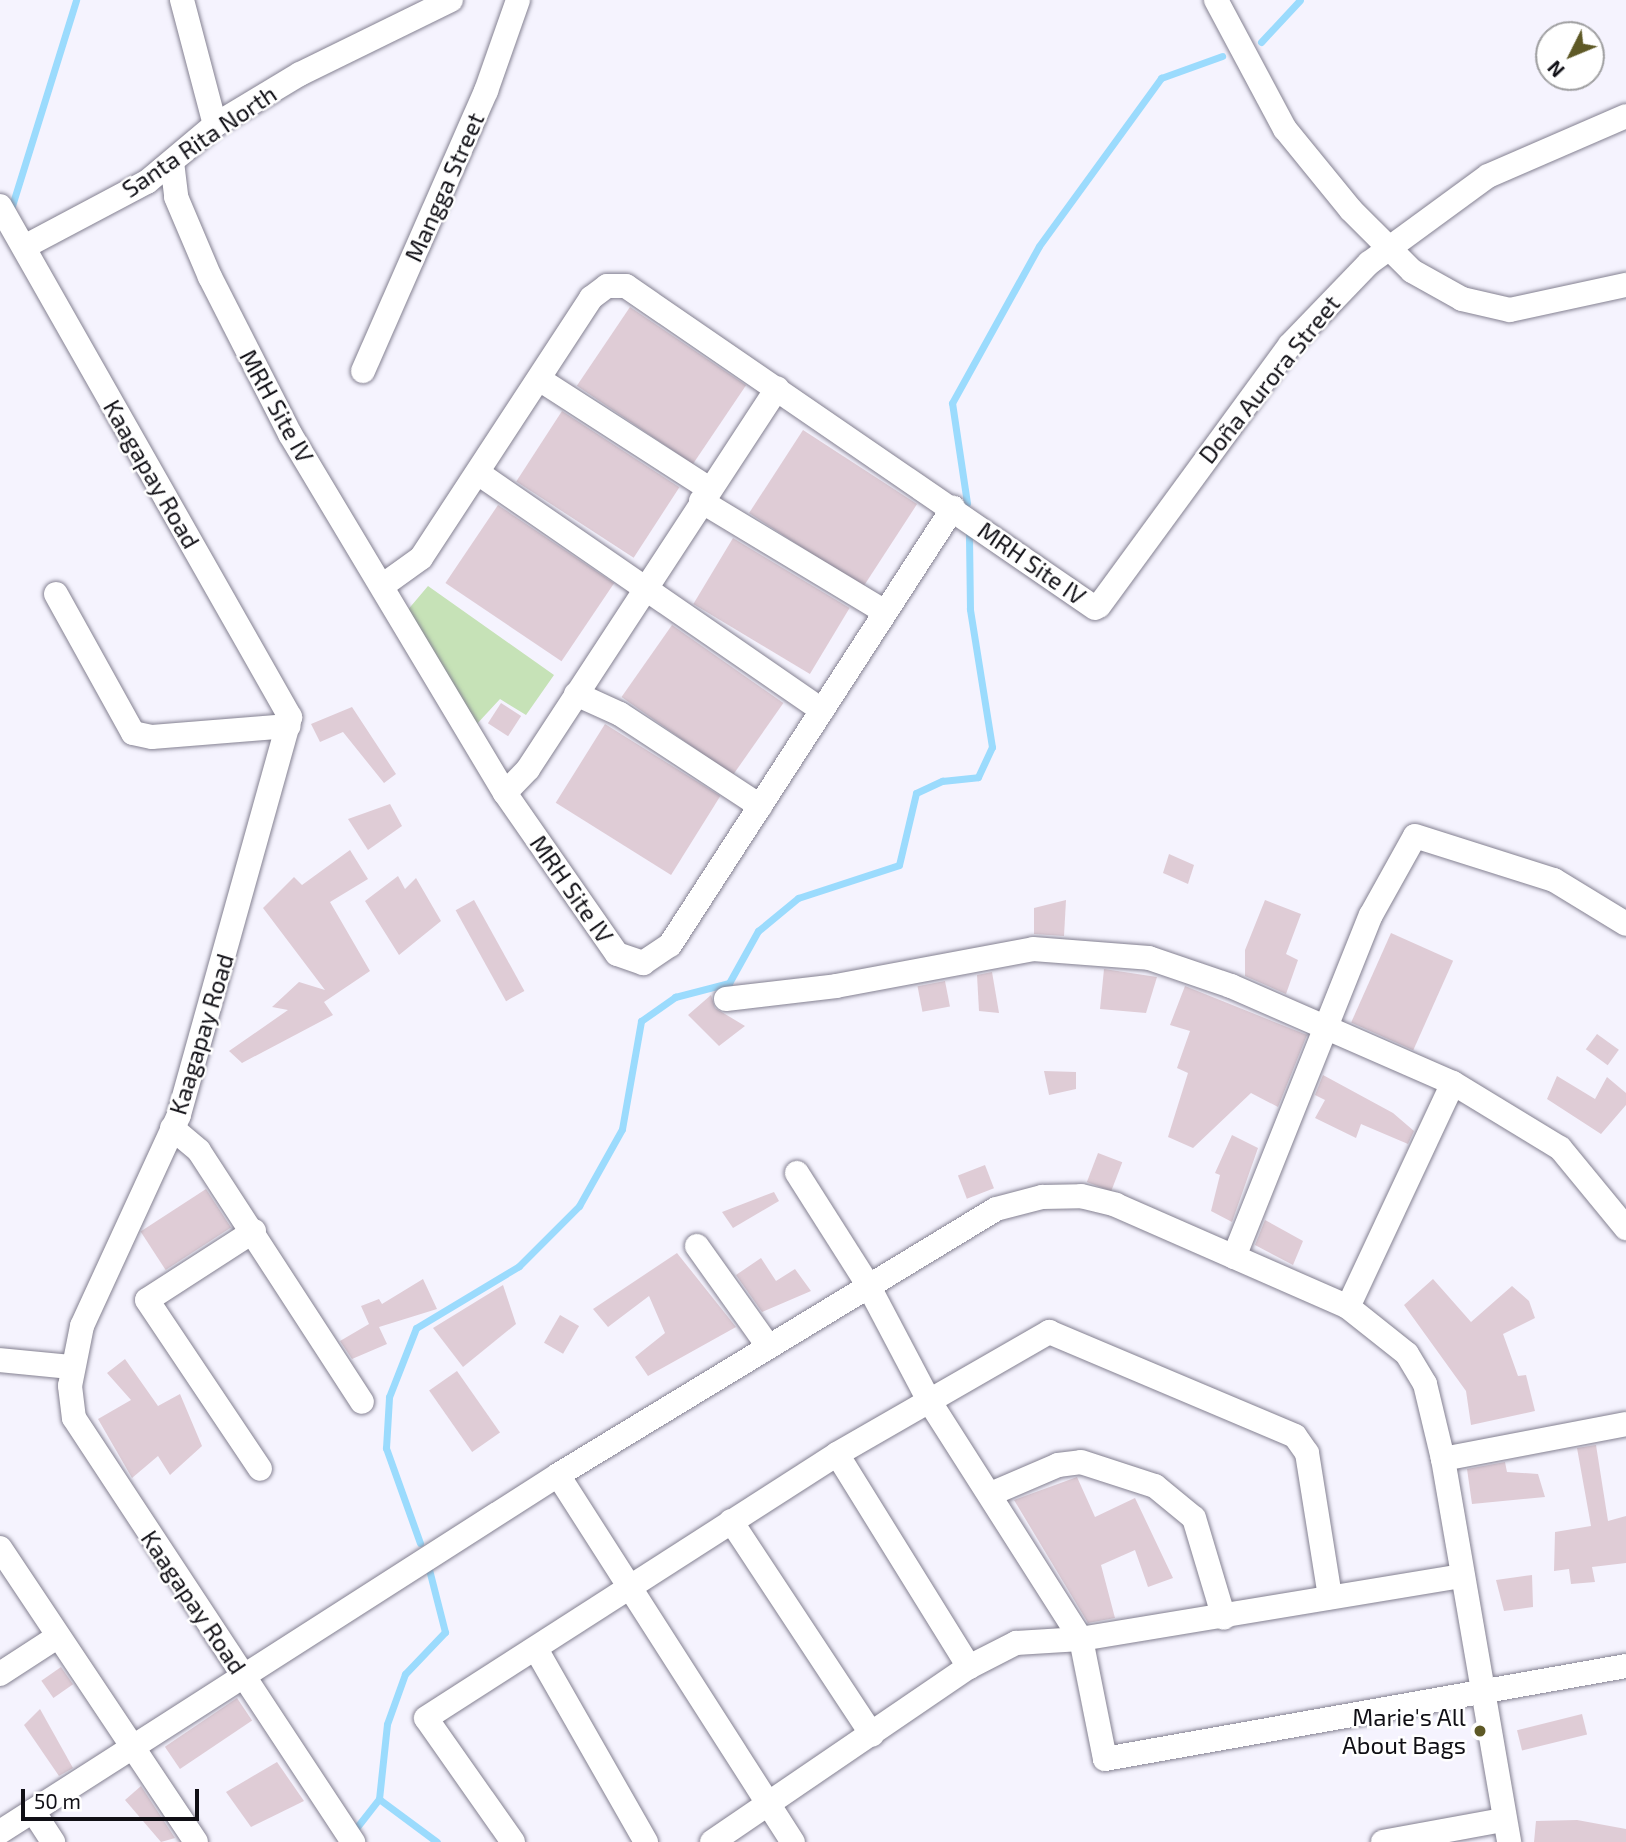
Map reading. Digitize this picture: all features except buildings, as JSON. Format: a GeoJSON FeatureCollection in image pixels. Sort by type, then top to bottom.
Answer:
{"type":"FeatureCollection","features":[{"type":"Feature","properties":{"kind":"street"},"geometry":{"type":"LineString","coordinates":[[182,0],[215,125]]}},
{"type":"Feature","properties":{"kind":"street","name":"Santa Rita North"},"geometry":{"type":"LineString","coordinates":[[24,247],[172,162],[215,125],[300,74],[451,0]]}},
{"type":"Feature","properties":{"kind":"street","name":"Mangga Street"},"geometry":{"type":"LineString","coordinates":[[363,371],[486,91],[518,0]]}},
{"type":"Feature","properties":{"kind":"street"},"geometry":{"type":"LineString","coordinates":[[1216,0],[1285,129],[1387,248],[1439,288],[1486,307],[1536,308],[1626,285]]}},
{"type":"Feature","properties":{"kind":"street","name":"Doña Aurora Street"},"geometry":{"type":"LineString","coordinates":[[1097,607],[1290,345],[1387,248],[1488,176],[1626,116]]}},
{"type":"Feature","properties":{"kind":"street","name":"MRH Site IV"},"geometry":{"type":"LineString","coordinates":[[172,162],[176,197],[252,364],[505,793],[617,954],[643,962],[670,946],[953,508],[1097,607]]}},
{"type":"Feature","properties":{"kind":"street","name":"Kaagapay Road"},"geometry":{"type":"LineString","coordinates":[[0,206],[287,709],[289,726],[172,1128],[91,1302],[72,1367],[70,1401],[80,1432],[353,1842]]}},
{"type":"Feature","properties":{"kind":"street"},"geometry":{"type":"LineString","coordinates":[[382,586],[421,558],[591,298],[607,286],[626,286],[953,508]]}},
{"type":"Feature","properties":{"kind":"street"},"geometry":{"type":"LineString","coordinates":[[539,379],[706,495],[885,612]]}},
{"type":"Feature","properties":{"kind":"street"},"geometry":{"type":"LineString","coordinates":[[505,793],[576,694],[777,388]]}},
{"type":"Feature","properties":{"kind":"street"},"geometry":{"type":"LineString","coordinates":[[478,472],[645,591],[822,710]]}},
{"type":"Feature","properties":{"kind":"street"},"geometry":{"type":"LineString","coordinates":[[56,594],[133,733],[152,737],[289,726]]}},
{"type":"Feature","properties":{"kind":"street"},"geometry":{"type":"LineString","coordinates":[[576,694],[620,714],[760,806]]}},
{"type":"Feature","properties":{"kind":"street"},"geometry":{"type":"LineString","coordinates":[[1234,1257],[1371,915],[1415,836],[1554,880],[1626,924]]}},
{"type":"Feature","properties":{"kind":"street"},"geometry":{"type":"LineString","coordinates":[[726,999],[836,986],[986,954],[1067,948],[1149,958],[1325,1025],[1453,1083],[1560,1148],[1626,1228]]}},
{"type":"Feature","properties":{"kind":"street"},"geometry":{"type":"LineString","coordinates":[[1348,1307],[1453,1083]]}},
{"type":"Feature","properties":{"kind":"street"},"geometry":{"type":"LineString","coordinates":[[172,1128],[199,1151],[254,1231],[362,1402]]}},
{"type":"Feature","properties":{"kind":"street"},"geometry":{"type":"LineString","coordinates":[[797,1173],[869,1285],[928,1399],[993,1493],[1082,1639],[1105,1759],[1626,1666]]}},
{"type":"Feature","properties":{"kind":"street"},"geometry":{"type":"LineString","coordinates":[[0,1832],[243,1674],[768,1346],[996,1209],[1042,1197],[1116,1205],[1348,1307],[1407,1354],[1425,1384],[1443,1459],[1506,1831],[1383,1842]]}},
{"type":"Feature","properties":{"kind":"street"},"geometry":{"type":"LineString","coordinates":[[254,1231],[148,1300],[260,1469]]}},
{"type":"Feature","properties":{"kind":"street"},"geometry":{"type":"LineString","coordinates":[[697,1246],[768,1346]]}},
{"type":"Feature","properties":{"kind":"street"},"geometry":{"type":"LineString","coordinates":[[513,1842],[426,1718],[536,1649],[628,1585],[837,1454],[928,1399],[1053,1332],[1286,1431],[1307,1453],[1330,1597]]}},
{"type":"Feature","properties":{"kind":"street"},"geometry":{"type":"LineString","coordinates":[[0,1360],[72,1367]]}},
{"type":"Feature","properties":{"kind":"street"},"geometry":{"type":"LineString","coordinates":[[1443,1459],[1626,1424]]}},
{"type":"Feature","properties":{"kind":"street"},"geometry":{"type":"LineString","coordinates":[[837,1454],[969,1667]]}},
{"type":"Feature","properties":{"kind":"street"},"geometry":{"type":"LineString","coordinates":[[993,1493],[1058,1465],[1081,1462],[1155,1486],[1195,1518],[1224,1618]]}},
{"type":"Feature","properties":{"kind":"street"},"geometry":{"type":"LineString","coordinates":[[558,1475],[793,1842]]}},
{"type":"Feature","properties":{"kind":"street"},"geometry":{"type":"LineString","coordinates":[[731,1521],[872,1735]]}},
{"type":"Feature","properties":{"kind":"street"},"geometry":{"type":"LineString","coordinates":[[0,1548],[196,1842]]}},
{"type":"Feature","properties":{"kind":"street"},"geometry":{"type":"LineString","coordinates":[[712,1842],[770,1807],[969,1667],[1016,1643],[1082,1639],[1224,1618],[1330,1597],[1462,1576]]}},
{"type":"Feature","properties":{"kind":"street"},"geometry":{"type":"LineString","coordinates":[[0,1674],[57,1637]]}},
{"type":"Feature","properties":{"kind":"street"},"geometry":{"type":"LineString","coordinates":[[536,1649],[646,1842]]}},
{"type":"Feature","properties":{"kind":"street"},"geometry":{"type":"LineString","coordinates":[[33,1811],[53,1842]]}},
{"type":"Feature","properties":{"kind":"green space"},"geometry":{"type":"Polygon","coordinates":[[[428,586],[554,675],[526,715],[500,699],[475,726],[406,612],[428,586]]]}},
{"type":"Feature","properties":{"kind":"waterway"},"geometry":{"type":"LineString","coordinates":[[11,209],[76,0]]}},
{"type":"Feature","properties":{"kind":"waterway"},"geometry":{"type":"LineString","coordinates":[[1261,42],[1300,0]]}},
{"type":"Feature","properties":{"kind":"waterway"},"geometry":{"type":"LineString","coordinates":[[967,503],[952,403],[1039,246],[1161,78],[1222,56]]}},
{"type":"Feature","properties":{"kind":"waterway"},"geometry":{"type":"LineString","coordinates":[[420,1543],[386,1448],[389,1397],[416,1328],[519,1266],[579,1206],[622,1129],[641,1021],[675,997],[729,983],[758,931],[798,898],[899,865],[916,793],[942,781],[978,777],[992,747],[970,609],[969,533]]}},
{"type":"Feature","properties":{"kind":"waterway"},"geometry":{"type":"LineString","coordinates":[[357,1827],[379,1799],[387,1724],[405,1674],[445,1632],[429,1569]]}},
{"type":"Feature","properties":{"kind":"waterway"},"geometry":{"type":"LineString","coordinates":[[379,1799],[437,1842]]}},
{"type":"Feature","properties":{"kind":"place","name":"Marie's All About Bags"},"geometry":{"type":"Point","coordinates":[1480,1731]}}]}
